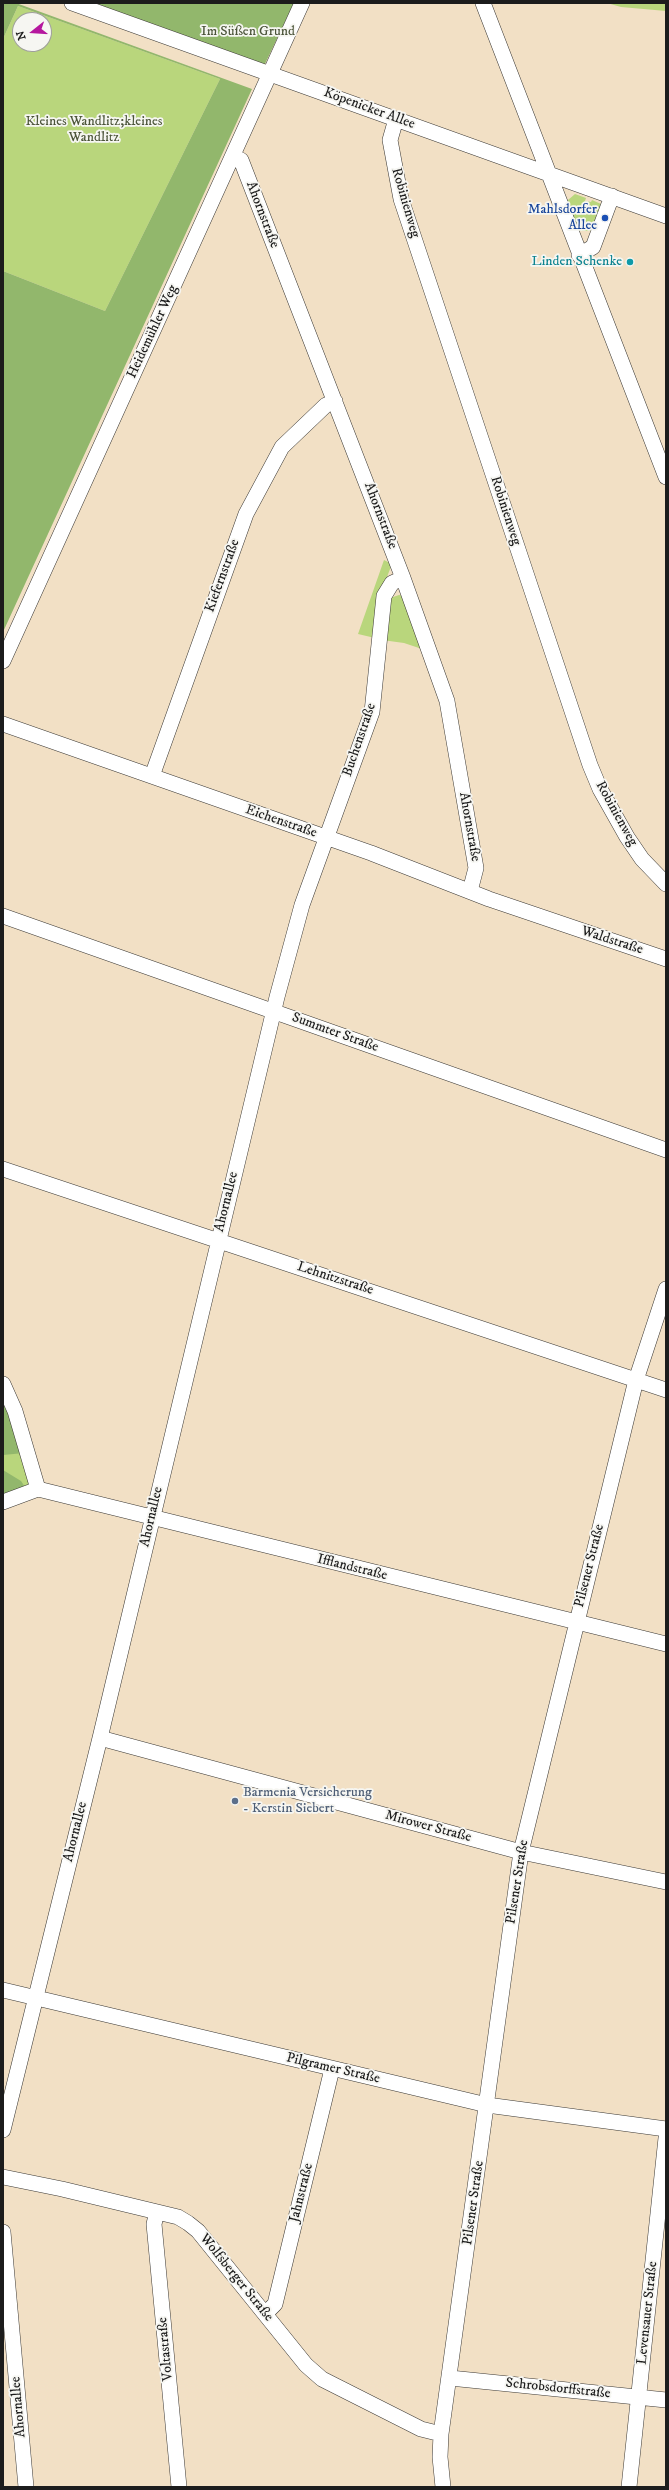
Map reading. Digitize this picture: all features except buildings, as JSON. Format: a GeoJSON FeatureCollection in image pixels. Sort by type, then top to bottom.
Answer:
{"type":"FeatureCollection","features":[{"type":"Feature","properties":{"kind":"street","name":"Köpenicker Allee"},"geometry":{"type":"LineString","coordinates":[[72,3],[666,216]]}},
{"type":"Feature","properties":{"kind":"street","name":"Heidemühler Weg"},"geometry":{"type":"LineString","coordinates":[[3,661],[234,157],[302,3]]}},
{"type":"Feature","properties":{"kind":"street"},"geometry":{"type":"LineString","coordinates":[[483,3],[547,174],[666,477]]}},
{"type":"Feature","properties":{"kind":"street","name":"Robinienweg"},"geometry":{"type":"LineString","coordinates":[[396,119],[390,140],[401,199],[590,765],[600,789],[627,838],[642,859],[666,884]]}},
{"type":"Feature","properties":{"kind":"street","name":"Ahornstraße"},"geometry":{"type":"LineString","coordinates":[[234,157],[241,160],[403,578],[447,701],[476,868],[470,891]]}},
{"type":"Feature","properties":{"kind":"street"},"geometry":{"type":"LineString","coordinates":[[580,255],[593,247],[612,196]]}},
{"type":"Feature","properties":{"kind":"street","name":"Kiefernstraße"},"geometry":{"type":"LineString","coordinates":[[152,776],[246,514],[282,447],[326,405],[335,401]]}},
{"type":"Feature","properties":{"kind":"street","name":"Buchenstraße"},"geometry":{"type":"LineString","coordinates":[[302,905],[372,712],[375,697],[378,645],[384,596],[392,583],[403,578]]}},
{"type":"Feature","properties":{"kind":"street","name":"Eichenstraße"},"geometry":{"type":"LineString","coordinates":[[3,724],[326,838],[558,924]]}},
{"type":"Feature","properties":{"kind":"street","name":"Ahornallee"},"geometry":{"type":"LineString","coordinates":[[3,2130],[100,1738],[217,1240],[273,1011],[302,905]]}},
{"type":"Feature","properties":{"kind":"street","name":"Summter Straße"},"geometry":{"type":"LineString","coordinates":[[3,916],[666,1150]]}},
{"type":"Feature","properties":{"kind":"street","name":"Waldstraße"},"geometry":{"type":"LineString","coordinates":[[558,924],[666,959]]}},
{"type":"Feature","properties":{"kind":"street","name":"Lehnitzstraße"},"geometry":{"type":"LineString","coordinates":[[3,1169],[666,1390]]}},
{"type":"Feature","properties":{"kind":"street","name":"Pilsener Straße"},"geometry":{"type":"LineString","coordinates":[[443,2487],[440,2457],[441,2434],[450,2378],[521,1852],[636,1380],[666,1289]]}},
{"type":"Feature","properties":{"kind":"street"},"geometry":{"type":"LineString","coordinates":[[3,1388],[14,1411],[38,1489],[3,1502]]}},
{"type":"Feature","properties":{"kind":"street","name":"Ifflandstraße"},"geometry":{"type":"LineString","coordinates":[[38,1489],[666,1644]]}},
{"type":"Feature","properties":{"kind":"street","name":"Mirower Straße"},"geometry":{"type":"LineString","coordinates":[[100,1738],[521,1852],[666,1882]]}},
{"type":"Feature","properties":{"kind":"street","name":"Pilgramer Straße"},"geometry":{"type":"LineString","coordinates":[[3,1990],[487,2105],[666,2129]]}},
{"type":"Feature","properties":{"kind":"street","name":"Jahnstraße"},"geometry":{"type":"LineString","coordinates":[[265,2314],[275,2304],[332,2069]]}},
{"type":"Feature","properties":{"kind":"street","name":"Levensauer Straße"},"geometry":{"type":"LineString","coordinates":[[629,2487],[666,2138]]}},
{"type":"Feature","properties":{"kind":"street","name":"Wolfsberger Straße"},"geometry":{"type":"LineString","coordinates":[[3,2177],[62,2188],[178,2217],[198,2231],[306,2365],[322,2379],[421,2429],[441,2434]]}},
{"type":"Feature","properties":{"kind":"street","name":"Voltastraße"},"geometry":{"type":"LineString","coordinates":[[157,2212],[154,2224],[179,2487]]}},
{"type":"Feature","properties":{"kind":"street","name":"Ahornallee"},"geometry":{"type":"LineString","coordinates":[[3,2232],[26,2487]]}},
{"type":"Feature","properties":{"kind":"street","name":"Schrobsdorffstraße"},"geometry":{"type":"LineString","coordinates":[[450,2378],[666,2400]]}},
{"type":"Feature","properties":{"kind":"green space"},"geometry":{"type":"Polygon","coordinates":[[[3,3],[16,3],[41,12],[35,12],[18,6],[15,12],[12,12],[12,19],[3,39],[3,3]]]}},
{"type":"Feature","properties":{"kind":"green space","name":"Im Süßen Grund"},"geometry":{"type":"Polygon","coordinates":[[[80,3],[294,3],[263,68],[80,3]]]}},
{"type":"Feature","properties":{"kind":"green space"},"geometry":{"type":"Polygon","coordinates":[[[607,3],[666,3],[666,11],[621,7],[607,3]]]}},
{"type":"Feature","properties":{"kind":"green space","name":"Kleines Wandlitz;kleines Wandlitz"},"geometry":{"type":"Polygon","coordinates":[[[18,6],[35,12],[15,12],[18,6]]]}},
{"type":"Feature","properties":{"kind":"green space"},"geometry":{"type":"Polygon","coordinates":[[[52,16],[252,89],[3,632],[3,271],[105,311],[220,79],[52,18],[52,16]]]}},
{"type":"Feature","properties":{"kind":"green space","name":"Kleines Wandlitz;kleines Wandlitz"},"geometry":{"type":"Polygon","coordinates":[[[52,18],[220,79],[105,311],[3,271],[3,39],[12,19],[12,52],[52,52],[52,18]]]}},
{"type":"Feature","properties":{"kind":"green space"},"geometry":{"type":"Polygon","coordinates":[[[575,194],[586,198],[585,201],[591,202],[592,200],[601,204],[594,229],[589,231],[577,231],[567,206],[568,200],[575,194]]]}},
{"type":"Feature","properties":{"kind":"green space"},"geometry":{"type":"Polygon","coordinates":[[[384,560],[392,564],[385,582],[375,638],[358,634],[384,560]]]}},
{"type":"Feature","properties":{"kind":"green space"},"geometry":{"type":"Polygon","coordinates":[[[399,595],[404,596],[422,649],[404,643],[382,640],[390,598],[399,595]]]}},
{"type":"Feature","properties":{"kind":"green space"},"geometry":{"type":"Polygon","coordinates":[[[3,1399],[30,1485],[3,1499],[3,1399]]]}},
{"type":"Feature","properties":{"kind":"green space"},"geometry":{"type":"Polygon","coordinates":[[[3,1399],[24,1453],[3,1455],[3,1399]]]}},
{"type":"Feature","properties":{"kind":"green space"},"geometry":{"type":"Polygon","coordinates":[[[3,1470],[21,1481],[27,1490],[3,1499],[3,1470]]]}},
{"type":"Feature","properties":{"kind":"place","name":"Mahlsdorfer Allee"},"geometry":{"type":"Point","coordinates":[605,218]}},
{"type":"Feature","properties":{"kind":"place","name":"Linden Schenke"},"geometry":{"type":"Point","coordinates":[630,262]}},
{"type":"Feature","properties":{"kind":"place","name":"Barmenia Versicherung - Kerstin Siebert"},"geometry":{"type":"Point","coordinates":[235,1801]}}]}
